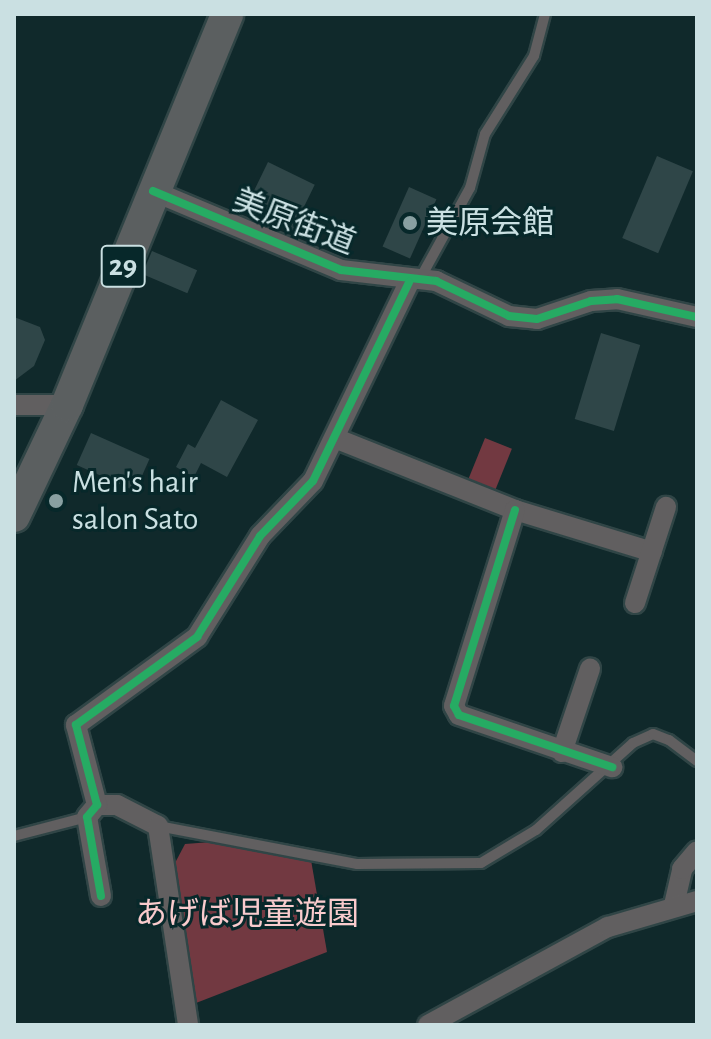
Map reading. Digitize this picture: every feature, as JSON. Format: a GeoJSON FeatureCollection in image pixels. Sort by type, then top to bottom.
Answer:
{"type":"FeatureCollection","features":[{"type":"Feature","properties":{"kind":"main road","name":"29"},"geometry":{"type":"LineString","coordinates":[[14,516],[67,405],[227,14]]}},
{"type":"Feature","properties":{"kind":"street","name":"美原街道"},"geometry":{"type":"LineString","coordinates":[[153,191],[341,270],[415,280],[509,316],[537,319],[591,301],[617,299],[697,317]]}},
{"type":"Feature","properties":{"kind":"street"},"geometry":{"type":"LineString","coordinates":[[101,896],[92,811],[76,725],[197,637],[260,536],[313,481],[415,280]]}},
{"type":"Feature","properties":{"kind":"street"},"geometry":{"type":"LineString","coordinates":[[14,405],[67,405]]}},
{"type":"Feature","properties":{"kind":"street"},"geometry":{"type":"LineString","coordinates":[[337,439],[515,510],[652,552]]}},
{"type":"Feature","properties":{"kind":"street"},"geometry":{"type":"LineString","coordinates":[[635,603],[666,507]]}},
{"type":"Feature","properties":{"kind":"street"},"geometry":{"type":"LineString","coordinates":[[515,510],[454,706],[459,715],[612,767]]}},
{"type":"Feature","properties":{"kind":"street"},"geometry":{"type":"LineString","coordinates":[[562,752],[590,669]]}},
{"type":"Feature","properties":{"kind":"street"},"geometry":{"type":"LineString","coordinates":[[92,811],[117,805],[158,826],[188,1025]]}},
{"type":"Feature","properties":{"kind":"street"},"geometry":{"type":"LineString","coordinates":[[674,905],[682,869],[697,851]]}},
{"type":"Feature","properties":{"kind":"street"},"geometry":{"type":"LineString","coordinates":[[428,1025],[608,927],[674,905],[697,901]]}},
{"type":"Feature","properties":{"kind":"lane"},"geometry":{"type":"LineString","coordinates":[[415,280],[465,198],[485,134],[534,56],[545,14]]}},
{"type":"Feature","properties":{"kind":"lane"},"geometry":{"type":"LineString","coordinates":[[158,826],[357,864],[481,863],[536,830],[612,767],[633,743],[653,734],[697,761]]}},
{"type":"Feature","properties":{"kind":"lane"},"geometry":{"type":"LineString","coordinates":[[14,836],[92,811]]}},
{"type":"Feature","properties":{"kind":"green space"},"geometry":{"type":"Polygon","coordinates":[[[485,438],[512,449],[495,490],[469,479],[485,438]]]}},
{"type":"Feature","properties":{"kind":"green space","name":"あげば児童遊園"},"geometry":{"type":"Polygon","coordinates":[[[211,842],[311,860],[327,952],[196,1003],[175,863],[185,844],[211,842]]]}},
{"type":"Feature","properties":{"kind":"building"},"geometry":{"type":"Polygon","coordinates":[[[657,156],[693,171],[658,253],[622,238],[657,156]]]}},
{"type":"Feature","properties":{"kind":"building"},"geometry":{"type":"Polygon","coordinates":[[[268,162],[315,185],[292,232],[245,209],[268,162]]]}},
{"type":"Feature","properties":{"kind":"building","name":"美原会館"},"geometry":{"type":"Polygon","coordinates":[[[409,187],[436,199],[410,259],[383,246],[409,187]]]}},
{"type":"Feature","properties":{"kind":"building"},"geometry":{"type":"Polygon","coordinates":[[[152,251],[197,270],[187,293],[142,274],[152,251]]]}},
{"type":"Feature","properties":{"kind":"building"},"geometry":{"type":"Polygon","coordinates":[[[14,317],[40,327],[45,340],[34,366],[14,381],[14,317]]]}},
{"type":"Feature","properties":{"kind":"building"},"geometry":{"type":"Polygon","coordinates":[[[601,333],[640,345],[614,431],[575,419],[601,333]]]}},
{"type":"Feature","properties":{"kind":"building"},"geometry":{"type":"Polygon","coordinates":[[[221,400],[258,420],[227,477],[201,463],[194,477],[176,467],[188,444],[195,448],[221,400]]]}},
{"type":"Feature","properties":{"kind":"building"},"geometry":{"type":"Polygon","coordinates":[[[91,433],[149,459],[135,491],[77,465],[91,433]]]}},
{"type":"Feature","properties":{"kind":"cycle path"},"geometry":{"type":"LineString","coordinates":[[153,191],[341,270],[436,281],[509,316],[537,319],[591,301],[617,299],[697,317]]}},
{"type":"Feature","properties":{"kind":"cycle path"},"geometry":{"type":"LineString","coordinates":[[101,896],[87,817],[97,805],[76,725],[197,637],[260,536],[313,481],[409,282]]}},
{"type":"Feature","properties":{"kind":"cycle path"},"geometry":{"type":"LineString","coordinates":[[515,510],[454,706],[459,715],[612,767]]}},
{"type":"Feature","properties":{"kind":"place","name":"美原会館"},"geometry":{"type":"Point","coordinates":[410,223]}},
{"type":"Feature","properties":{"kind":"place","name":"Men's hair salon Sato"},"geometry":{"type":"Point","coordinates":[56,501]}}]}
